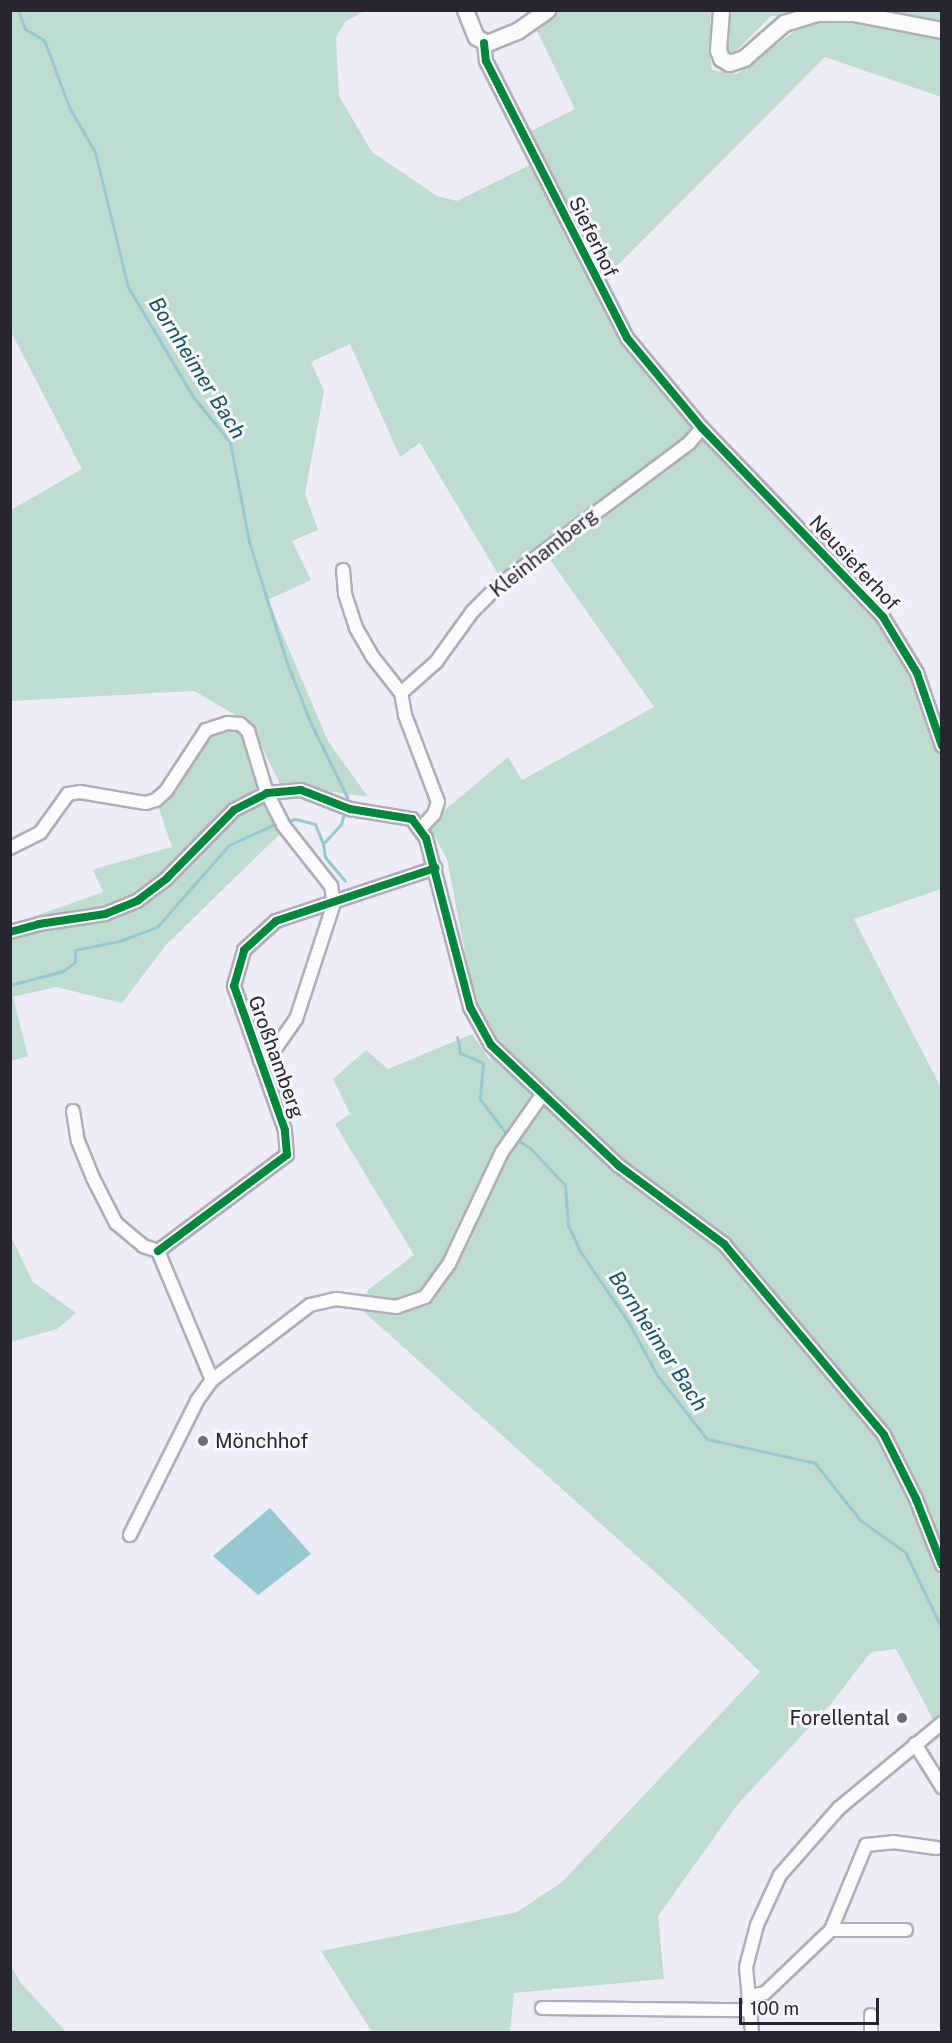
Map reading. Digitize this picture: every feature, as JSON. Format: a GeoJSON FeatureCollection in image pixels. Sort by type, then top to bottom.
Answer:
{"type":"FeatureCollection","features":[{"type":"Feature","properties":{"kind":"main road"},"geometry":{"type":"LineString","coordinates":[[465,10],[476,37],[484,43],[497,42],[547,10]]}},
{"type":"Feature","properties":{"kind":"main road"},"geometry":{"type":"LineString","coordinates":[[721,10],[718,50],[721,58],[729,63],[744,58],[784,23],[816,13],[853,13],[942,30]]}},
{"type":"Feature","properties":{"kind":"street","name":"Sieferhof"},"geometry":{"type":"LineString","coordinates":[[484,43],[486,62],[627,338],[702,428]]}},
{"type":"Feature","properties":{"kind":"street","name":"Kleinhamberg"},"geometry":{"type":"LineString","coordinates":[[401,693],[436,662],[472,612],[498,586],[689,443],[702,428]]}},
{"type":"Feature","properties":{"kind":"street","name":"Neusieferhof"},"geometry":{"type":"LineString","coordinates":[[702,428],[883,617],[917,673],[942,746]]}},
{"type":"Feature","properties":{"kind":"street"},"geometry":{"type":"LineString","coordinates":[[342,570],[345,594],[356,628],[372,656],[401,693],[405,715],[438,802],[434,814],[421,828]]}},
{"type":"Feature","properties":{"kind":"street"},"geometry":{"type":"LineString","coordinates":[[10,848],[40,833],[68,794],[80,792],[146,803],[156,800],[166,791],[206,730],[215,725],[240,724],[248,731],[267,793],[299,849],[331,886],[334,903]]}},
{"type":"Feature","properties":{"kind":"street"},"geometry":{"type":"LineString","coordinates":[[10,932],[39,924],[105,914],[137,901],[167,878],[234,810],[267,793],[301,790],[350,809],[400,814],[421,828],[435,868],[476,1023],[491,1045],[619,1166],[724,1244],[884,1435],[916,1499],[942,1565]]}},
{"type":"Feature","properties":{"kind":"street","name":"Großhamberg"},"geometry":{"type":"LineString","coordinates":[[158,1251],[287,1155],[285,1131],[234,986],[238,960],[260,932],[276,921],[435,868]]}},
{"type":"Feature","properties":{"kind":"street","name":"Großhamberg"},"geometry":{"type":"LineString","coordinates":[[260,1060],[275,1048],[296,1019],[334,903]]}},
{"type":"Feature","properties":{"kind":"street"},"geometry":{"type":"LineString","coordinates":[[130,1535],[197,1401],[212,1380],[295,1313],[316,1302],[336,1299],[396,1308],[425,1297],[449,1264],[502,1152],[542,1095]]}},
{"type":"Feature","properties":{"kind":"street"},"geometry":{"type":"LineString","coordinates":[[73,1111],[78,1141],[116,1223],[143,1246],[158,1251],[212,1380]]}},
{"type":"Feature","properties":{"kind":"street"},"geometry":{"type":"LineString","coordinates":[[752,2032],[748,2010],[746,1967],[757,1925],[791,1859],[839,1808],[942,1723]]}},
{"type":"Feature","properties":{"kind":"street"},"geometry":{"type":"LineString","coordinates":[[915,1744],[942,1787]]}},
{"type":"Feature","properties":{"kind":"street"},"geometry":{"type":"LineString","coordinates":[[748,1996],[765,1993],[831,1930],[866,1845],[893,1842],[937,1848]]}},
{"type":"Feature","properties":{"kind":"street"},"geometry":{"type":"LineString","coordinates":[[831,1930],[906,1930]]}},
{"type":"Feature","properties":{"kind":"street"},"geometry":{"type":"LineString","coordinates":[[542,2008],[748,2010]]}},
{"type":"Feature","properties":{"kind":"street"},"geometry":{"type":"LineString","coordinates":[[871,2015],[871,2032]]}},
{"type":"Feature","properties":{"kind":"green space"},"geometry":{"type":"Polygon","coordinates":[[[11,11],[364,11],[345,22],[336,38],[339,96],[372,152],[437,196],[457,201],[534,163],[588,271],[693,428],[688,440],[501,579],[420,443],[400,457],[350,344],[311,362],[324,391],[305,494],[318,530],[292,541],[311,580],[268,600],[328,741],[368,797],[280,784],[251,724],[194,691],[11,701],[11,510],[82,469],[11,332],[11,11]]]}},
{"type":"Feature","properties":{"kind":"green space"},"geometry":{"type":"Polygon","coordinates":[[[553,11],[711,11],[709,50],[712,70],[737,74],[811,19],[771,16],[735,52],[728,51],[728,22],[718,11],[941,11],[941,97],[825,57],[602,281],[529,132],[575,109],[536,29],[553,11]]]}},
{"type":"Feature","properties":{"kind":"green space"},"geometry":{"type":"Polygon","coordinates":[[[702,439],[779,509],[866,597],[902,650],[926,704],[941,757],[941,889],[854,919],[941,1088],[941,1735],[896,1649],[871,1652],[830,1705],[738,1804],[658,1916],[664,1979],[514,1993],[510,2032],[372,2032],[321,1951],[517,1912],[562,1882],[760,1672],[685,1599],[363,1311],[368,1290],[414,1255],[335,1124],[350,1114],[333,1079],[366,1050],[388,1069],[472,1034],[492,1063],[478,1020],[447,859],[428,824],[508,757],[522,780],[654,707],[546,554],[702,439]]]}},
{"type":"Feature","properties":{"kind":"green space"},"geometry":{"type":"Polygon","coordinates":[[[229,724],[244,733],[284,830],[165,946],[122,1003],[56,987],[13,997],[28,1056],[11,1061],[10,925],[103,892],[93,870],[172,847],[156,800],[176,788],[211,731],[229,724]]]}},
{"type":"Feature","properties":{"kind":"green space"},"geometry":{"type":"Polygon","coordinates":[[[11,1237],[33,1282],[76,1313],[57,1329],[11,1342],[11,1237]]]}},
{"type":"Feature","properties":{"kind":"green space"},"geometry":{"type":"Polygon","coordinates":[[[11,1966],[20,1982],[66,2032],[11,2032],[11,1966]]]}},
{"type":"Feature","properties":{"kind":"water"},"geometry":{"type":"Polygon","coordinates":[[[270,1508],[311,1554],[258,1595],[213,1556],[270,1508]]]}},
{"type":"Feature","properties":{"kind":"waterway","name":"Bornheimer Bach"},"geometry":{"type":"LineString","coordinates":[[18,10],[25,29],[44,40],[70,109],[95,152],[128,287],[194,398],[230,442],[249,542],[287,663],[311,724],[347,797],[346,803]]}},
{"type":"Feature","properties":{"kind":"waterway","name":"Bornheimer Bach"},"geometry":{"type":"LineString","coordinates":[[345,809],[341,824],[323,844],[325,857],[345,881]]}},
{"type":"Feature","properties":{"kind":"waterway"},"geometry":{"type":"LineString","coordinates":[[286,822],[295,819],[315,824],[323,844]]}},
{"type":"Feature","properties":{"kind":"waterway"},"geometry":{"type":"LineString","coordinates":[[10,985],[63,971],[75,962],[75,950],[119,941],[157,927],[229,845],[275,824]]}},
{"type":"Feature","properties":{"kind":"waterway","name":"Bornheimer Bach"},"geometry":{"type":"LineString","coordinates":[[457,1037],[460,1053],[483,1063],[480,1099],[505,1132]]}},
{"type":"Feature","properties":{"kind":"waterway","name":"Bornheimer Bach"},"geometry":{"type":"LineString","coordinates":[[516,1139],[530,1148],[565,1185],[568,1225],[580,1251],[629,1323],[657,1375],[707,1439],[815,1463],[860,1520],[905,1552],[942,1629]]}},
{"type":"Feature","properties":{"kind":"cycle path"},"geometry":{"type":"LineString","coordinates":[[484,43],[486,61],[627,338],[702,428],[883,617],[917,673],[942,746]]}},
{"type":"Feature","properties":{"kind":"cycle path"},"geometry":{"type":"LineString","coordinates":[[10,932],[39,924],[105,914],[137,901],[167,878],[234,810],[267,793],[301,790],[350,809],[412,819],[426,838],[470,1007],[491,1045],[619,1166],[724,1244],[884,1435],[916,1499],[942,1565]]}},
{"type":"Feature","properties":{"kind":"cycle path"},"geometry":{"type":"LineString","coordinates":[[158,1251],[287,1155],[285,1130],[234,986],[244,950],[276,921],[435,868]]}},
{"type":"Feature","properties":{"kind":"place","name":"Mönchhof"},"geometry":{"type":"Point","coordinates":[203,1441]}},
{"type":"Feature","properties":{"kind":"place","name":"Forellental"},"geometry":{"type":"Point","coordinates":[902,1718]}}]}
